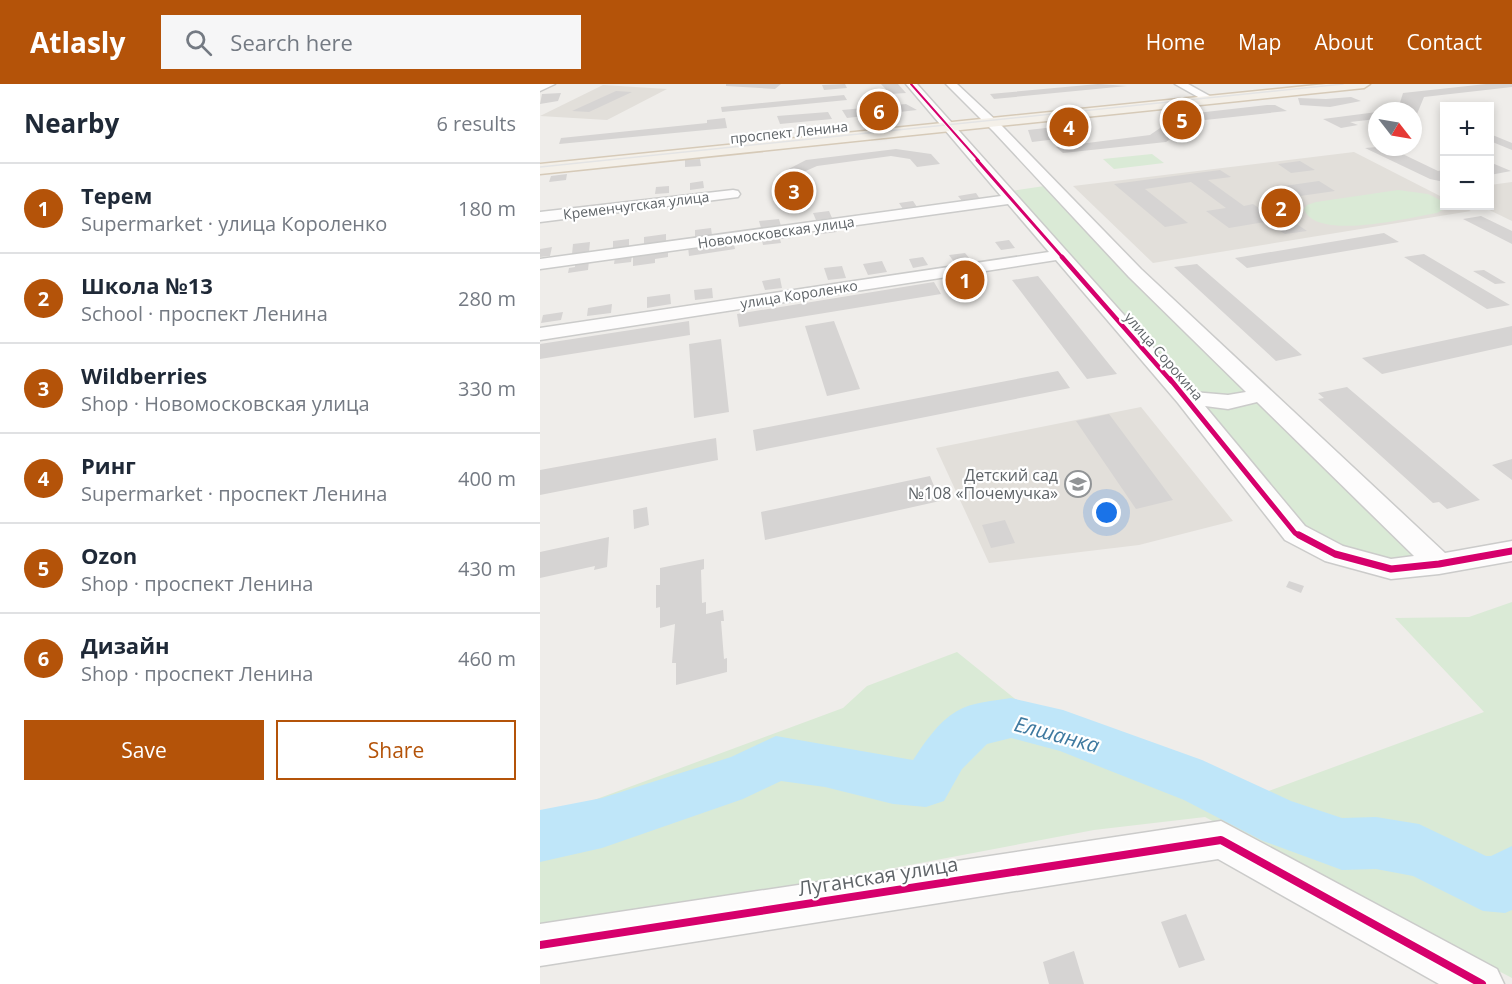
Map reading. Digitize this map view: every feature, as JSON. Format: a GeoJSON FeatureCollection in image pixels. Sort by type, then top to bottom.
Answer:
{"type":"FeatureCollection","features":[{"type":"Feature","properties":{"kind":"main road","name":"проспект Ленина"},"geometry":{"type":"LineString","coordinates":[[1260,92],[1306,84]]}},
{"type":"Feature","properties":{"kind":"main road","name":"проспект Ленина"},"geometry":{"type":"LineString","coordinates":[[540,162],[724,147],[1128,106],[1195,92],[1260,92],[1364,84]]}},
{"type":"Feature","properties":{"kind":"main road","name":"проспект Ленина"},"geometry":{"type":"LineString","coordinates":[[540,169],[724,147]]}},
{"type":"Feature","properties":{"kind":"street"},"geometry":{"type":"LineString","coordinates":[[540,88],[550,84]]}},
{"type":"Feature","properties":{"kind":"street","name":"улица Сорокина"},"geometry":{"type":"LineString","coordinates":[[911,84],[947,125],[1025,191],[1135,273],[1439,564]]}},
{"type":"Feature","properties":{"kind":"street","name":"улица Сорокина"},"geometry":{"type":"LineString","coordinates":[[951,84],[989,120],[1059,255],[1186,398],[1295,533],[1335,554],[1391,568],[1439,564]]}},
{"type":"Feature","properties":{"kind":"street","name":"Новомосковская улица"},"geometry":{"type":"LineString","coordinates":[[540,264],[1025,191]]}},
{"type":"Feature","properties":{"kind":"street","name":"Кременчугская улица"},"geometry":{"type":"LineString","coordinates":[[540,217],[733,194]]}},
{"type":"Feature","properties":{"kind":"street","name":"улица Короленко"},"geometry":{"type":"LineString","coordinates":[[540,334],[1059,255]]}},
{"type":"Feature","properties":{"kind":"street"},"geometry":{"type":"LineString","coordinates":[[1186,398],[1228,402],[1261,395]]}},
{"type":"Feature","properties":{"kind":"street"},"geometry":{"type":"LineString","coordinates":[[1439,564],[1512,551]]}},
{"type":"Feature","properties":{"kind":"street","name":"Луганская улица"},"geometry":{"type":"LineString","coordinates":[[540,945],[1221,840],[1482,984]]}},
{"type":"Feature","properties":{"kind":"shaded area"},"geometry":{"type":"Polygon","coordinates":[[[603,85],[667,89],[607,120],[540,116],[603,85]]]}},
{"type":"Feature","properties":{"kind":"shaded area"},"geometry":{"type":"Polygon","coordinates":[[[1354,152],[1440,196],[1440,210],[1471,211],[1153,263],[1073,186],[1354,152]]]}},
{"type":"Feature","properties":{"kind":"shaded area"},"geometry":{"type":"Polygon","coordinates":[[[1512,182],[1512,221],[1489,210],[1494,210],[1494,184],[1512,182]]]}},
{"type":"Feature","properties":{"kind":"shaded area","name":"Детский сад №108 «Почемучка»"},"geometry":{"type":"Polygon","coordinates":[[[1141,407],[1233,521],[1139,545],[989,563],[936,448],[1141,407]]]}},
{"type":"Feature","properties":{"kind":"green space"},"geometry":{"type":"Polygon","coordinates":[[[1152,154],[1164,163],[1114,169],[1103,159],[1152,154]]]}},
{"type":"Feature","properties":{"kind":"green space"},"geometry":{"type":"Polygon","coordinates":[[[1051,185],[1439,564],[1391,569],[1295,533],[1005,192],[1051,185]]]}},
{"type":"Feature","properties":{"kind":"green space"},"geometry":{"type":"Polygon","coordinates":[[[1398,190],[1428,194],[1440,200],[1440,210],[1442,210],[1407,219],[1344,226],[1326,224],[1312,219],[1304,209],[1307,205],[1398,190]]]}},
{"type":"Feature","properties":{"kind":"green space"},"geometry":{"type":"Polygon","coordinates":[[[1512,602],[1512,978],[1205,817],[1094,830],[540,935],[540,820],[843,708],[867,686],[957,652],[1025,707],[1106,749],[1233,804],[1484,712],[1395,618],[1469,617],[1512,602]]]}},
{"type":"Feature","properties":{"kind":"building"},"geometry":{"type":"Polygon","coordinates":[[[726,84],[781,84],[775,89],[726,86],[726,84]]]}},
{"type":"Feature","properties":{"kind":"building"},"geometry":{"type":"Polygon","coordinates":[[[845,84],[847,88],[824,90],[822,85],[845,84]]]}},
{"type":"Feature","properties":{"kind":"building"},"geometry":{"type":"Polygon","coordinates":[[[881,84],[898,84],[906,93],[890,94],[881,84]]]}},
{"type":"Feature","properties":{"kind":"building"},"geometry":{"type":"Polygon","coordinates":[[[1098,84],[1127,86],[994,99],[990,94],[1098,84]]]}},
{"type":"Feature","properties":{"kind":"building"},"geometry":{"type":"Polygon","coordinates":[[[1486,84],[1512,84],[1512,87],[1424,97],[1422,102],[1400,102],[1403,93],[1486,84]]]}},
{"type":"Feature","properties":{"kind":"building"},"geometry":{"type":"Polygon","coordinates":[[[616,91],[632,92],[589,112],[572,111],[616,91]]]}},
{"type":"Feature","properties":{"kind":"building"},"geometry":{"type":"Polygon","coordinates":[[[561,93],[558,101],[540,104],[542,94],[561,93]]]}},
{"type":"Feature","properties":{"kind":"building"},"geometry":{"type":"Polygon","coordinates":[[[844,95],[847,100],[722,112],[721,107],[844,95]]]}},
{"type":"Feature","properties":{"kind":"building"},"geometry":{"type":"Polygon","coordinates":[[[1351,97],[1361,101],[1330,107],[1300,105],[1298,98],[1326,99],[1351,97]]]}},
{"type":"Feature","properties":{"kind":"building"},"geometry":{"type":"Polygon","coordinates":[[[906,104],[917,110],[847,118],[842,110],[906,104]]]}},
{"type":"Feature","properties":{"kind":"building"},"geometry":{"type":"Polygon","coordinates":[[[1275,105],[1287,111],[1196,121],[1166,142],[1063,153],[1056,147],[1150,135],[1179,115],[1275,105]]]}},
{"type":"Feature","properties":{"kind":"building"},"geometry":{"type":"Polygon","coordinates":[[[828,112],[832,119],[780,124],[777,116],[828,112]]]}},
{"type":"Feature","properties":{"kind":"building"},"geometry":{"type":"Polygon","coordinates":[[[1368,113],[1368,120],[1350,122],[1358,125],[1341,128],[1323,119],[1368,113]]]}},
{"type":"Feature","properties":{"kind":"building"},"geometry":{"type":"Polygon","coordinates":[[[725,118],[727,128],[559,144],[561,138],[707,123],[707,120],[725,118]]]}},
{"type":"Feature","properties":{"kind":"building"},"geometry":{"type":"Polygon","coordinates":[[[1081,124],[1091,132],[1087,133],[1090,135],[1032,142],[1028,130],[1081,124]]]}},
{"type":"Feature","properties":{"kind":"building"},"geometry":{"type":"Polygon","coordinates":[[[1494,136],[1512,143],[1512,150],[1494,143],[1494,136]]]}},
{"type":"Feature","properties":{"kind":"building"},"geometry":{"type":"Polygon","coordinates":[[[896,149],[931,154],[940,164],[917,167],[910,159],[891,156],[817,166],[799,174],[809,196],[787,199],[777,175],[806,160],[896,149]]]}},
{"type":"Feature","properties":{"kind":"building"},"geometry":{"type":"Polygon","coordinates":[[[1382,156],[1407,156],[1440,171],[1440,181],[1430,179],[1382,156]]]}},
{"type":"Feature","properties":{"kind":"building"},"geometry":{"type":"Polygon","coordinates":[[[700,159],[701,166],[685,167],[685,160],[700,159]]]}},
{"type":"Feature","properties":{"kind":"building"},"geometry":{"type":"Polygon","coordinates":[[[1300,161],[1315,170],[1291,173],[1278,164],[1300,161]]]}},
{"type":"Feature","properties":{"kind":"building"},"geometry":{"type":"Polygon","coordinates":[[[1494,164],[1511,171],[1494,174],[1494,164]]]}},
{"type":"Feature","properties":{"kind":"building"},"geometry":{"type":"Polygon","coordinates":[[[1220,170],[1231,177],[1208,180],[1244,206],[1253,204],[1277,220],[1229,228],[1206,211],[1226,208],[1191,182],[1145,189],[1188,223],[1165,227],[1114,184],[1220,170]]]}},
{"type":"Feature","properties":{"kind":"building"},"geometry":{"type":"Polygon","coordinates":[[[567,174],[566,180],[549,182],[551,176],[567,174]]]}},
{"type":"Feature","properties":{"kind":"building"},"geometry":{"type":"Polygon","coordinates":[[[703,181],[704,188],[690,190],[690,183],[703,181]]]}},
{"type":"Feature","properties":{"kind":"building"},"geometry":{"type":"Polygon","coordinates":[[[1319,181],[1335,191],[1300,196],[1284,186],[1319,181]]]}},
{"type":"Feature","properties":{"kind":"building"},"geometry":{"type":"Polygon","coordinates":[[[669,186],[669,193],[655,194],[656,187],[669,186]]]}},
{"type":"Feature","properties":{"kind":"building"},"geometry":{"type":"Polygon","coordinates":[[[976,193],[980,199],[962,201],[958,196],[976,193]]]}},
{"type":"Feature","properties":{"kind":"building"},"geometry":{"type":"Polygon","coordinates":[[[913,201],[917,207],[903,209],[899,203],[913,201]]]}},
{"type":"Feature","properties":{"kind":"building"},"geometry":{"type":"Polygon","coordinates":[[[829,211],[832,218],[816,220],[813,213],[829,211]]]}},
{"type":"Feature","properties":{"kind":"building"},"geometry":{"type":"Polygon","coordinates":[[[1481,216],[1512,231],[1512,244],[1463,219],[1481,216]]]}},
{"type":"Feature","properties":{"kind":"building"},"geometry":{"type":"Polygon","coordinates":[[[779,219],[781,226],[761,228],[759,221],[779,219]]]}},
{"type":"Feature","properties":{"kind":"building"},"geometry":{"type":"Polygon","coordinates":[[[1294,222],[1307,231],[1285,234],[1272,226],[1294,222]]]}},
{"type":"Feature","properties":{"kind":"building"},"geometry":{"type":"Polygon","coordinates":[[[835,227],[837,232],[814,235],[812,230],[835,227]]]}},
{"type":"Feature","properties":{"kind":"building"},"geometry":{"type":"Polygon","coordinates":[[[711,228],[712,235],[695,237],[695,230],[711,228]]]}},
{"type":"Feature","properties":{"kind":"building"},"geometry":{"type":"Polygon","coordinates":[[[789,232],[791,238],[780,239],[781,243],[763,245],[761,236],[789,232]]]}},
{"type":"Feature","properties":{"kind":"building"},"geometry":{"type":"Polygon","coordinates":[[[1384,233],[1399,242],[1247,268],[1235,258],[1384,233]]]}},
{"type":"Feature","properties":{"kind":"building"},"geometry":{"type":"Polygon","coordinates":[[[666,234],[666,241],[644,244],[644,237],[666,234]]]}},
{"type":"Feature","properties":{"kind":"building"},"geometry":{"type":"Polygon","coordinates":[[[629,239],[629,246],[613,248],[613,241],[629,239]]]}},
{"type":"Feature","properties":{"kind":"building"},"geometry":{"type":"Polygon","coordinates":[[[733,240],[735,249],[689,256],[688,247],[733,240]]]}},
{"type":"Feature","properties":{"kind":"building"},"geometry":{"type":"Polygon","coordinates":[[[1009,240],[1015,248],[1001,250],[995,242],[1009,240]]]}},
{"type":"Feature","properties":{"kind":"building"},"geometry":{"type":"Polygon","coordinates":[[[590,242],[589,252],[572,254],[573,244],[590,242]]]}},
{"type":"Feature","properties":{"kind":"building"},"geometry":{"type":"Polygon","coordinates":[[[552,247],[550,256],[540,257],[540,249],[552,247]]]}},
{"type":"Feature","properties":{"kind":"building"},"geometry":{"type":"Polygon","coordinates":[[[668,251],[668,257],[655,259],[655,263],[633,266],[633,255],[668,251]]]}},
{"type":"Feature","properties":{"kind":"building"},"geometry":{"type":"Polygon","coordinates":[[[965,253],[970,259],[954,262],[949,255],[965,253]]]}},
{"type":"Feature","properties":{"kind":"building"},"geometry":{"type":"Polygon","coordinates":[[[1424,254],[1510,305],[1487,309],[1404,257],[1424,254]]]}},
{"type":"Feature","properties":{"kind":"building"},"geometry":{"type":"Polygon","coordinates":[[[632,255],[631,262],[614,264],[615,257],[632,255]]]}},
{"type":"Feature","properties":{"kind":"building"},"geometry":{"type":"Polygon","coordinates":[[[923,257],[928,265],[913,268],[909,259],[923,257]]]}},
{"type":"Feature","properties":{"kind":"building"},"geometry":{"type":"Polygon","coordinates":[[[589,261],[588,270],[568,273],[569,268],[575,267],[575,263],[589,261]]]}},
{"type":"Feature","properties":{"kind":"building"},"geometry":{"type":"Polygon","coordinates":[[[882,261],[887,272],[868,275],[863,264],[882,261]]]}},
{"type":"Feature","properties":{"kind":"building"},"geometry":{"type":"Polygon","coordinates":[[[1197,264],[1302,355],[1276,361],[1174,267],[1197,264]]]}},
{"type":"Feature","properties":{"kind":"building"},"geometry":{"type":"Polygon","coordinates":[[[842,266],[846,278],[828,280],[824,268],[842,266]]]}},
{"type":"Feature","properties":{"kind":"building"},"geometry":{"type":"Polygon","coordinates":[[[1484,270],[1506,283],[1495,284],[1473,271],[1484,270]]]}},
{"type":"Feature","properties":{"kind":"building"},"geometry":{"type":"Polygon","coordinates":[[[979,271],[987,283],[951,289],[943,277],[979,271]]]}},
{"type":"Feature","properties":{"kind":"building"},"geometry":{"type":"Polygon","coordinates":[[[1038,276],[1117,374],[1087,379],[1012,280],[1038,276]]]}},
{"type":"Feature","properties":{"kind":"building"},"geometry":{"type":"Polygon","coordinates":[[[780,278],[782,288],[765,290],[762,281],[780,278]]]}},
{"type":"Feature","properties":{"kind":"building"},"geometry":{"type":"Polygon","coordinates":[[[934,282],[941,294],[739,327],[737,314],[934,282]]]}},
{"type":"Feature","properties":{"kind":"building"},"geometry":{"type":"Polygon","coordinates":[[[712,288],[713,298],[695,300],[694,290],[712,288]]]}},
{"type":"Feature","properties":{"kind":"building"},"geometry":{"type":"Polygon","coordinates":[[[670,294],[671,304],[647,308],[647,297],[670,294]]]}},
{"type":"Feature","properties":{"kind":"building"},"geometry":{"type":"Polygon","coordinates":[[[612,304],[611,313],[587,316],[588,308],[612,304]]]}},
{"type":"Feature","properties":{"kind":"building"},"geometry":{"type":"Polygon","coordinates":[[[563,312],[561,320],[541,323],[543,315],[563,312]]]}},
{"type":"Feature","properties":{"kind":"building"},"geometry":{"type":"Polygon","coordinates":[[[689,321],[690,335],[540,359],[540,344],[689,321]]]}},
{"type":"Feature","properties":{"kind":"building"},"geometry":{"type":"Polygon","coordinates":[[[834,321],[860,389],[827,396],[805,326],[834,321]]]}},
{"type":"Feature","properties":{"kind":"building"},"geometry":{"type":"Polygon","coordinates":[[[1512,326],[1512,345],[1382,374],[1362,358],[1512,326]]]}},
{"type":"Feature","properties":{"kind":"building"},"geometry":{"type":"Polygon","coordinates":[[[721,339],[729,412],[694,418],[689,344],[721,339]]]}},
{"type":"Feature","properties":{"kind":"building"},"geometry":{"type":"Polygon","coordinates":[[[1058,371],[1070,388],[756,451],[753,430],[1058,371]]]}},
{"type":"Feature","properties":{"kind":"building"},"geometry":{"type":"Polygon","coordinates":[[[1347,387],[1480,500],[1447,509],[1439,502],[1433,503],[1318,399],[1324,398],[1318,393],[1347,387]]]}},
{"type":"Feature","properties":{"kind":"building"},"geometry":{"type":"Polygon","coordinates":[[[1109,414],[1173,500],[1136,509],[1076,421],[1109,414]]]}},
{"type":"Feature","properties":{"kind":"building"},"geometry":{"type":"Polygon","coordinates":[[[716,438],[718,460],[540,495],[540,470],[716,438]]]}},
{"type":"Feature","properties":{"kind":"building"},"geometry":{"type":"Polygon","coordinates":[[[1512,459],[1512,480],[1492,465],[1512,459]]]}},
{"type":"Feature","properties":{"kind":"building"},"geometry":{"type":"Polygon","coordinates":[[[930,476],[940,501],[765,540],[761,512],[930,476]]]}},
{"type":"Feature","properties":{"kind":"building"},"geometry":{"type":"Polygon","coordinates":[[[647,507],[649,525],[634,529],[633,510],[647,507]]]}},
{"type":"Feature","properties":{"kind":"building"},"geometry":{"type":"Polygon","coordinates":[[[1005,520],[1015,543],[991,548],[982,525],[1005,520]]]}},
{"type":"Feature","properties":{"kind":"building"},"geometry":{"type":"Polygon","coordinates":[[[609,537],[607,567],[594,570],[595,566],[540,578],[540,552],[609,537]]]}},
{"type":"Feature","properties":{"kind":"building"},"geometry":{"type":"Polygon","coordinates":[[[704,559],[704,569],[701,570],[702,603],[706,602],[706,614],[723,610],[724,621],[721,621],[727,672],[676,685],[676,663],[672,663],[675,624],[660,628],[660,607],[656,608],[656,585],[660,585],[660,568],[704,559]]]}},
{"type":"Feature","properties":{"kind":"building"},"geometry":{"type":"Polygon","coordinates":[[[1289,581],[1304,586],[1301,593],[1286,587],[1289,581]]]}},
{"type":"Feature","properties":{"kind":"building"},"geometry":{"type":"Polygon","coordinates":[[[1186,914],[1205,960],[1179,968],[1161,922],[1186,914]]]}},
{"type":"Feature","properties":{"kind":"building"},"geometry":{"type":"Polygon","coordinates":[[[1074,951],[1084,984],[1049,984],[1043,962],[1074,951]]]}},
{"type":"Feature","properties":{"kind":"waterway","name":"Елшанка"},"geometry":{"type":"LineString","coordinates":[[540,836],[602,823],[743,776],[776,758],[825,765],[893,781],[926,784],[945,753],[973,726],[1011,718],[1063,731],[1202,783],[1281,823],[1342,844],[1376,843],[1419,851],[1483,883],[1505,885],[1512,873]]}},
{"type":"Feature","properties":{"kind":"tram line"},"geometry":{"type":"LineString","coordinates":[[540,167],[1343,84]]}},
{"type":"Feature","properties":{"kind":"cycle path"},"geometry":{"type":"LineString","coordinates":[[911,84],[1186,398],[1295,533],[1335,554],[1391,569],[1439,564],[1512,551]]}},
{"type":"Feature","properties":{"kind":"cycle path"},"geometry":{"type":"LineString","coordinates":[[540,945],[1221,840],[1482,984]]}},
{"type":"Feature","properties":{"kind":"place","name":"Дизайн"},"geometry":{"type":"Point","coordinates":[879,111]}},
{"type":"Feature","properties":{"kind":"place","name":"Ozon"},"geometry":{"type":"Point","coordinates":[1182,120]}},
{"type":"Feature","properties":{"kind":"place","name":"Ринг"},"geometry":{"type":"Point","coordinates":[1069,127]}},
{"type":"Feature","properties":{"kind":"place","name":"Wildberries"},"geometry":{"type":"Point","coordinates":[794,191]}},
{"type":"Feature","properties":{"kind":"place","name":"Школа №13"},"geometry":{"type":"Point","coordinates":[1281,208]}},
{"type":"Feature","properties":{"kind":"place","name":"Терем"},"geometry":{"type":"Point","coordinates":[965,280]}},
{"type":"Feature","properties":{"kind":"place","name":"Детский сад №108 «Почемучка»"},"geometry":{"type":"Point","coordinates":[1078,484]}}]}
